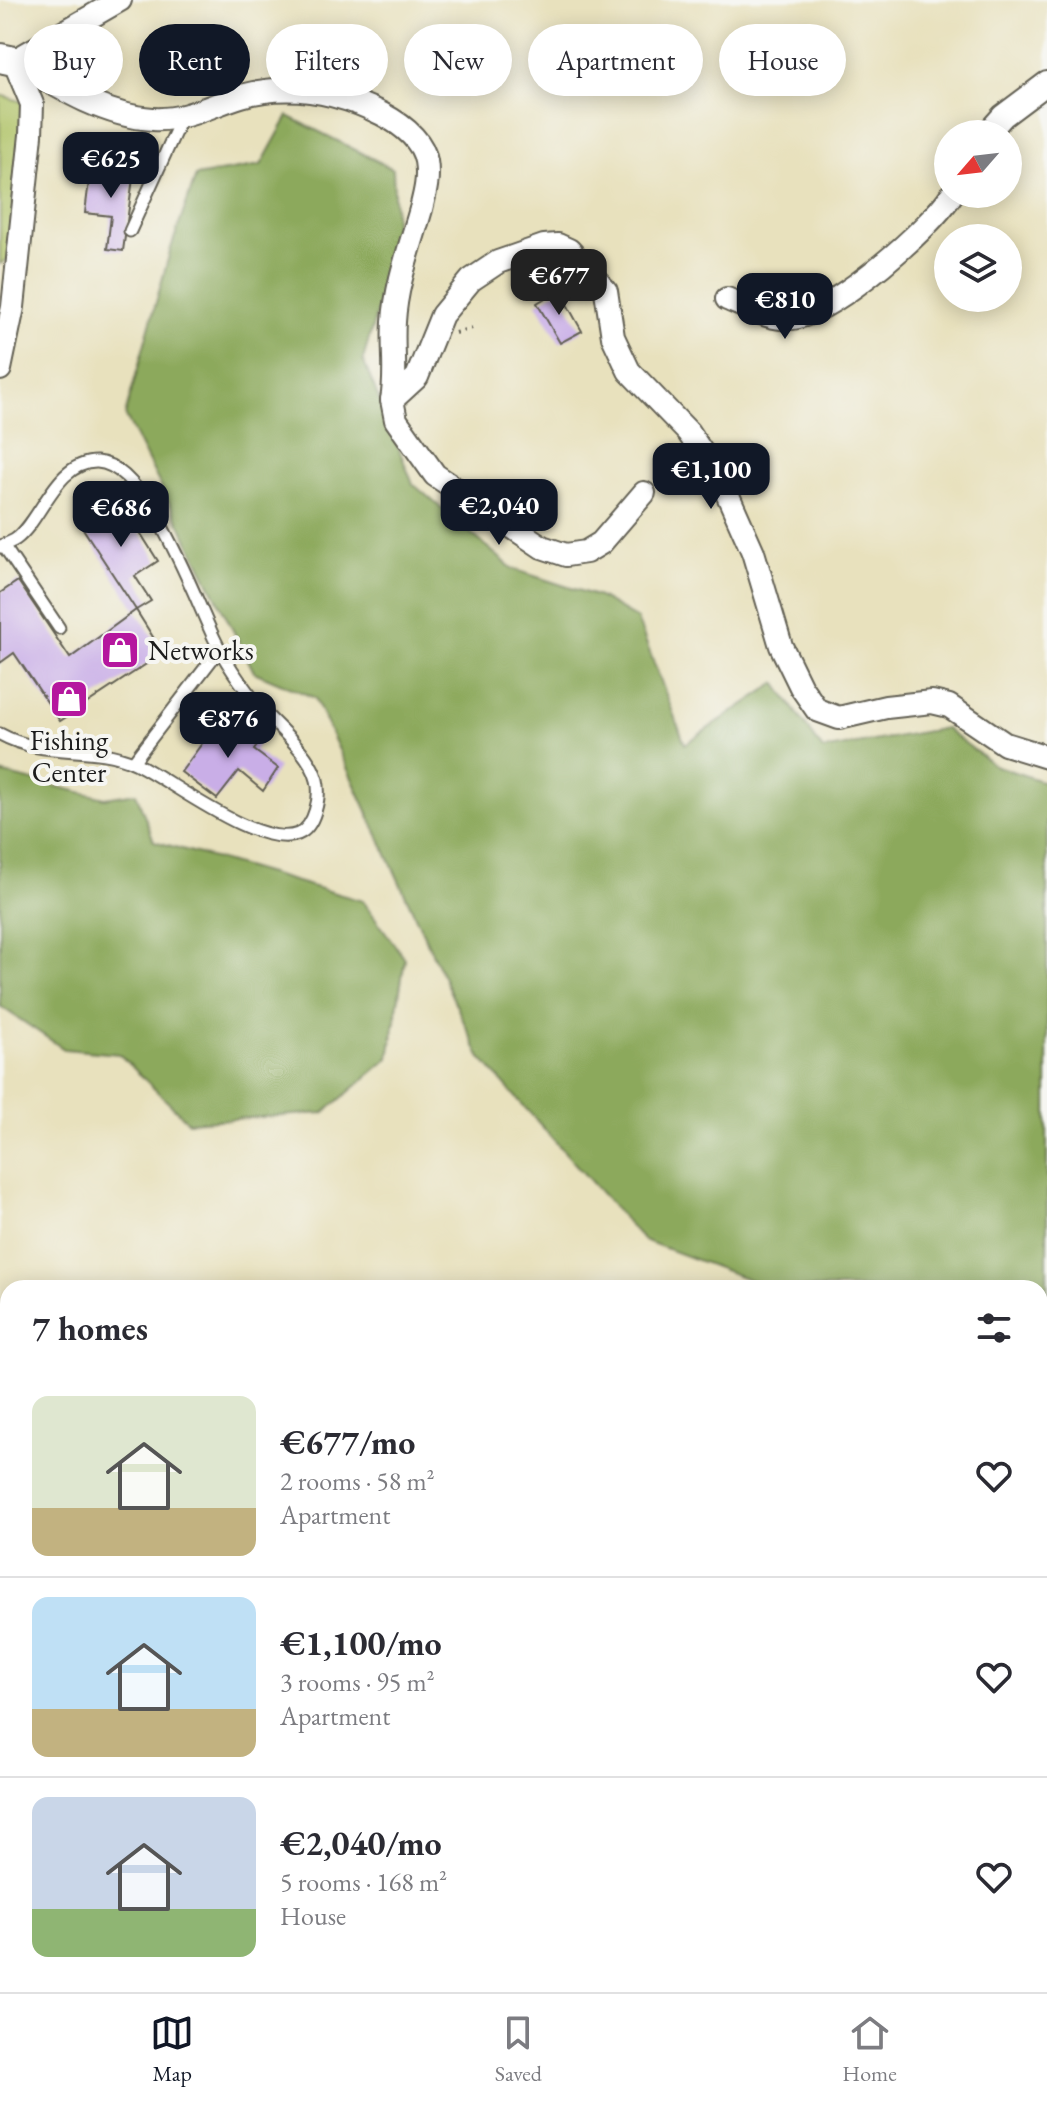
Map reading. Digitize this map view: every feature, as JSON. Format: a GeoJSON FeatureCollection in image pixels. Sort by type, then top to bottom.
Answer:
{"type":"FeatureCollection","features":[{"type":"Feature","properties":{"kind":"street"},"geometry":{"type":"LineString","coordinates":[[7,60],[107,3]]}},
{"type":"Feature","properties":{"kind":"street"},"geometry":{"type":"LineString","coordinates":[[7,60],[66,93],[128,115],[153,119],[182,117],[242,95],[282,89],[317,91],[357,101],[393,120],[414,137],[426,160],[427,187],[394,320],[397,373],[392,400],[396,420],[435,475],[542,547],[566,555],[586,552],[601,543],[644,493]]}},
{"type":"Feature","properties":{"kind":"street"},"geometry":{"type":"LineString","coordinates":[[0,369],[13,307],[32,104],[7,60]]}},
{"type":"Feature","properties":{"kind":"street"},"geometry":{"type":"LineString","coordinates":[[999,120],[1047,83]]}},
{"type":"Feature","properties":{"kind":"street"},"geometry":{"type":"LineString","coordinates":[[727,299],[773,316],[798,317],[838,296],[900,249],[940,208]]}},
{"type":"Feature","properties":{"kind":"street"},"geometry":{"type":"LineString","coordinates":[[392,400],[417,377],[442,315],[471,280],[498,262],[544,246],[558,245],[569,250],[606,291],[613,337],[629,371],[688,432],[722,482],[745,530],[781,646],[801,687],[817,710],[839,718],[886,707],[932,702],[949,706],[1005,744],[1047,757]]}},
{"type":"Feature","properties":{"kind":"lane"},"geometry":{"type":"LineString","coordinates":[[130,231],[182,117]]}},
{"type":"Feature","properties":{"kind":"lane"},"geometry":{"type":"LineString","coordinates":[[0,734],[18,744],[49,751],[85,752],[133,762],[228,819],[281,836],[299,834],[309,823],[318,802],[317,780],[307,760],[238,681],[219,650],[180,560],[125,474],[112,466],[97,462],[78,467],[54,489],[18,538],[2,546],[59,628]]}},
{"type":"Feature","properties":{"kind":"lane"},"geometry":{"type":"LineString","coordinates":[[133,762],[219,650]]}},
{"type":"Feature","properties":{"kind":"green space"},"geometry":{"type":"Polygon","coordinates":[[[0,95],[23,102],[8,259],[0,264],[0,95]]]}},
{"type":"Feature","properties":{"kind":"green space"},"geometry":{"type":"Polygon","coordinates":[[[288,116],[393,169],[396,244],[363,360],[413,484],[513,569],[599,597],[637,619],[685,744],[776,683],[823,750],[945,728],[994,765],[1047,783],[1047,1280],[750,1280],[643,1240],[480,1057],[315,698],[254,672],[125,415],[171,248],[196,176],[261,165],[288,116]]]}},
{"type":"Feature","properties":{"kind":"green space"},"geometry":{"type":"Polygon","coordinates":[[[0,773],[105,798],[136,793],[154,841],[363,901],[405,959],[389,1058],[324,1113],[188,1122],[119,1054],[64,1049],[0,1006],[0,773]]]}},
{"type":"Feature","properties":{"kind":"building"},"geometry":{"type":"Polygon","coordinates":[[[91,165],[134,171],[123,251],[107,249],[111,216],[85,213],[91,165]]]}},
{"type":"Feature","properties":{"kind":"building"},"geometry":{"type":"Polygon","coordinates":[[[559,290],[582,331],[560,343],[537,303],[559,290]]]}},
{"type":"Feature","properties":{"kind":"building"},"geometry":{"type":"Polygon","coordinates":[[[119,499],[158,561],[135,576],[151,601],[136,610],[80,524],[119,499]]]}},
{"type":"Feature","properties":{"kind":"building"},"geometry":{"type":"Polygon","coordinates":[[[18,581],[70,658],[136,610],[163,653],[60,721],[14,653],[0,663],[0,593],[18,581]]]}},
{"type":"Feature","properties":{"kind":"building"},"geometry":{"type":"Polygon","coordinates":[[[223,715],[259,743],[254,750],[278,768],[263,791],[239,771],[217,799],[181,772],[223,715]]]}},
{"type":"Feature","properties":{"kind":"place","name":"Networks"},"geometry":{"type":"Point","coordinates":[120,650]}},
{"type":"Feature","properties":{"kind":"place","name":"Fishing Center"},"geometry":{"type":"Point","coordinates":[69,699]}}]}
